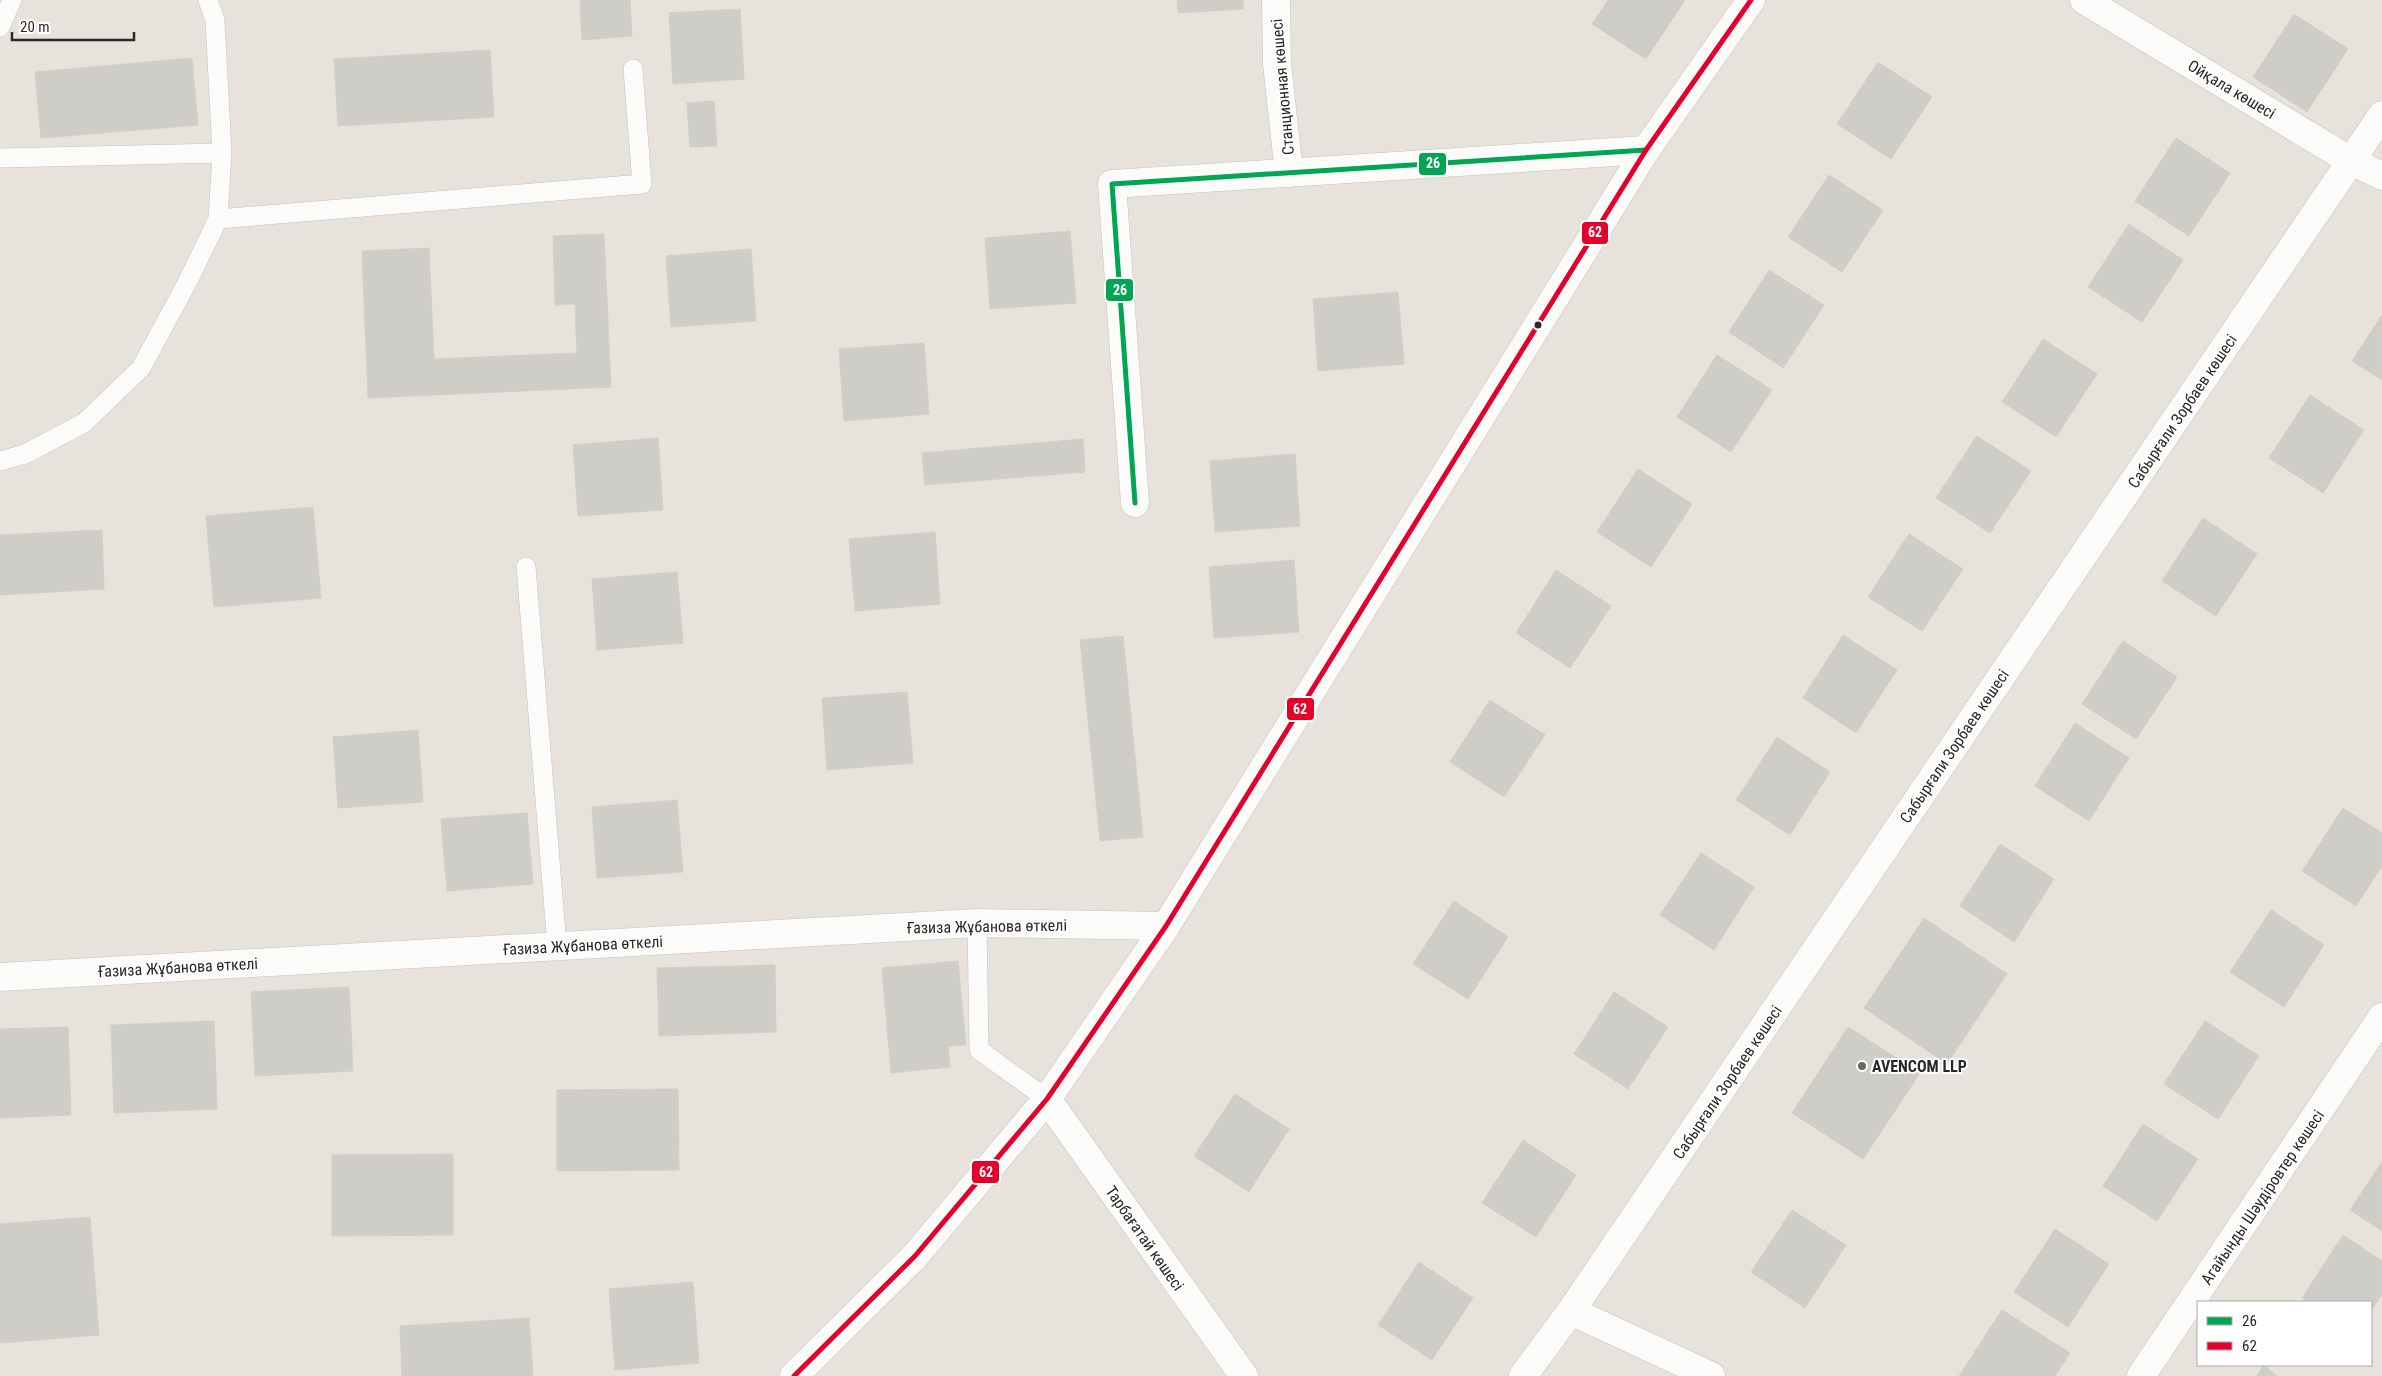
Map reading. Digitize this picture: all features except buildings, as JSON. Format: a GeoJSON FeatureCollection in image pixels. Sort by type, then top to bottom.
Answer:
{"type":"FeatureCollection","features":[{"type":"Feature","properties":{"kind":"street","name":"Станционная көшесі"},"geometry":{"type":"LineString","coordinates":[[1276,0],[1277,64],[1289,173]]}},
{"type":"Feature","properties":{"kind":"street"},"geometry":{"type":"LineString","coordinates":[[794,1376],[915,1256],[1047,1099],[1166,926],[1646,150],[1751,0]]}},
{"type":"Feature","properties":{"kind":"street","name":"Ойқала көшесі"},"geometry":{"type":"LineString","coordinates":[[2084,0],[2351,161],[2382,176]]}},
{"type":"Feature","properties":{"kind":"street","name":"Сабырғали Зорбаев көшесі"},"geometry":{"type":"LineString","coordinates":[[1523,1376],[1571,1311],[2382,115]]}},
{"type":"Feature","properties":{"kind":"street"},"geometry":{"type":"LineString","coordinates":[[1135,503],[1112,184],[1646,150]]}},
{"type":"Feature","properties":{"kind":"street","name":"Ғазиза Жұбанова өткелі"},"geometry":{"type":"LineString","coordinates":[[0,977],[977,923],[1166,926]]}},
{"type":"Feature","properties":{"kind":"street","name":"Агайынды Шәудіровтер көшесi"},"geometry":{"type":"LineString","coordinates":[[2141,1376],[2382,1017]]}},
{"type":"Feature","properties":{"kind":"street","name":"Тарбағатай көшесi"},"geometry":{"type":"LineString","coordinates":[[1047,1099],[1244,1376]]}},
{"type":"Feature","properties":{"kind":"street"},"geometry":{"type":"LineString","coordinates":[[1571,1311],[1711,1376]]}},
{"type":"Feature","properties":{"kind":"lane"},"geometry":{"type":"LineString","coordinates":[[0,27],[12,0]]}},
{"type":"Feature","properties":{"kind":"lane"},"geometry":{"type":"LineString","coordinates":[[0,461],[24,454],[84,423],[141,368],[188,281],[218,219],[222,153],[215,20],[208,0]]}},
{"type":"Feature","properties":{"kind":"lane"},"geometry":{"type":"LineString","coordinates":[[218,219],[642,184],[633,69]]}},
{"type":"Feature","properties":{"kind":"lane"},"geometry":{"type":"LineString","coordinates":[[0,158],[222,153]]}},
{"type":"Feature","properties":{"kind":"lane"},"geometry":{"type":"LineString","coordinates":[[526,567],[557,946]]}},
{"type":"Feature","properties":{"kind":"lane"},"geometry":{"type":"LineString","coordinates":[[977,923],[979,1050],[1047,1099]]}},
{"type":"Feature","properties":{"kind":"transit line","name":"62"},"geometry":{"type":"LineString","coordinates":[[794,1376],[915,1256],[1047,1099],[1166,926],[1646,150],[1751,0]]}},
{"type":"Feature","properties":{"kind":"transit line","name":"26"},"geometry":{"type":"LineString","coordinates":[[1135,503],[1112,184],[1646,150]]}},
{"type":"Feature","properties":{"kind":"place","name":"AVENCOM LLP"},"geometry":{"type":"Point","coordinates":[1862,1066]}}]}
